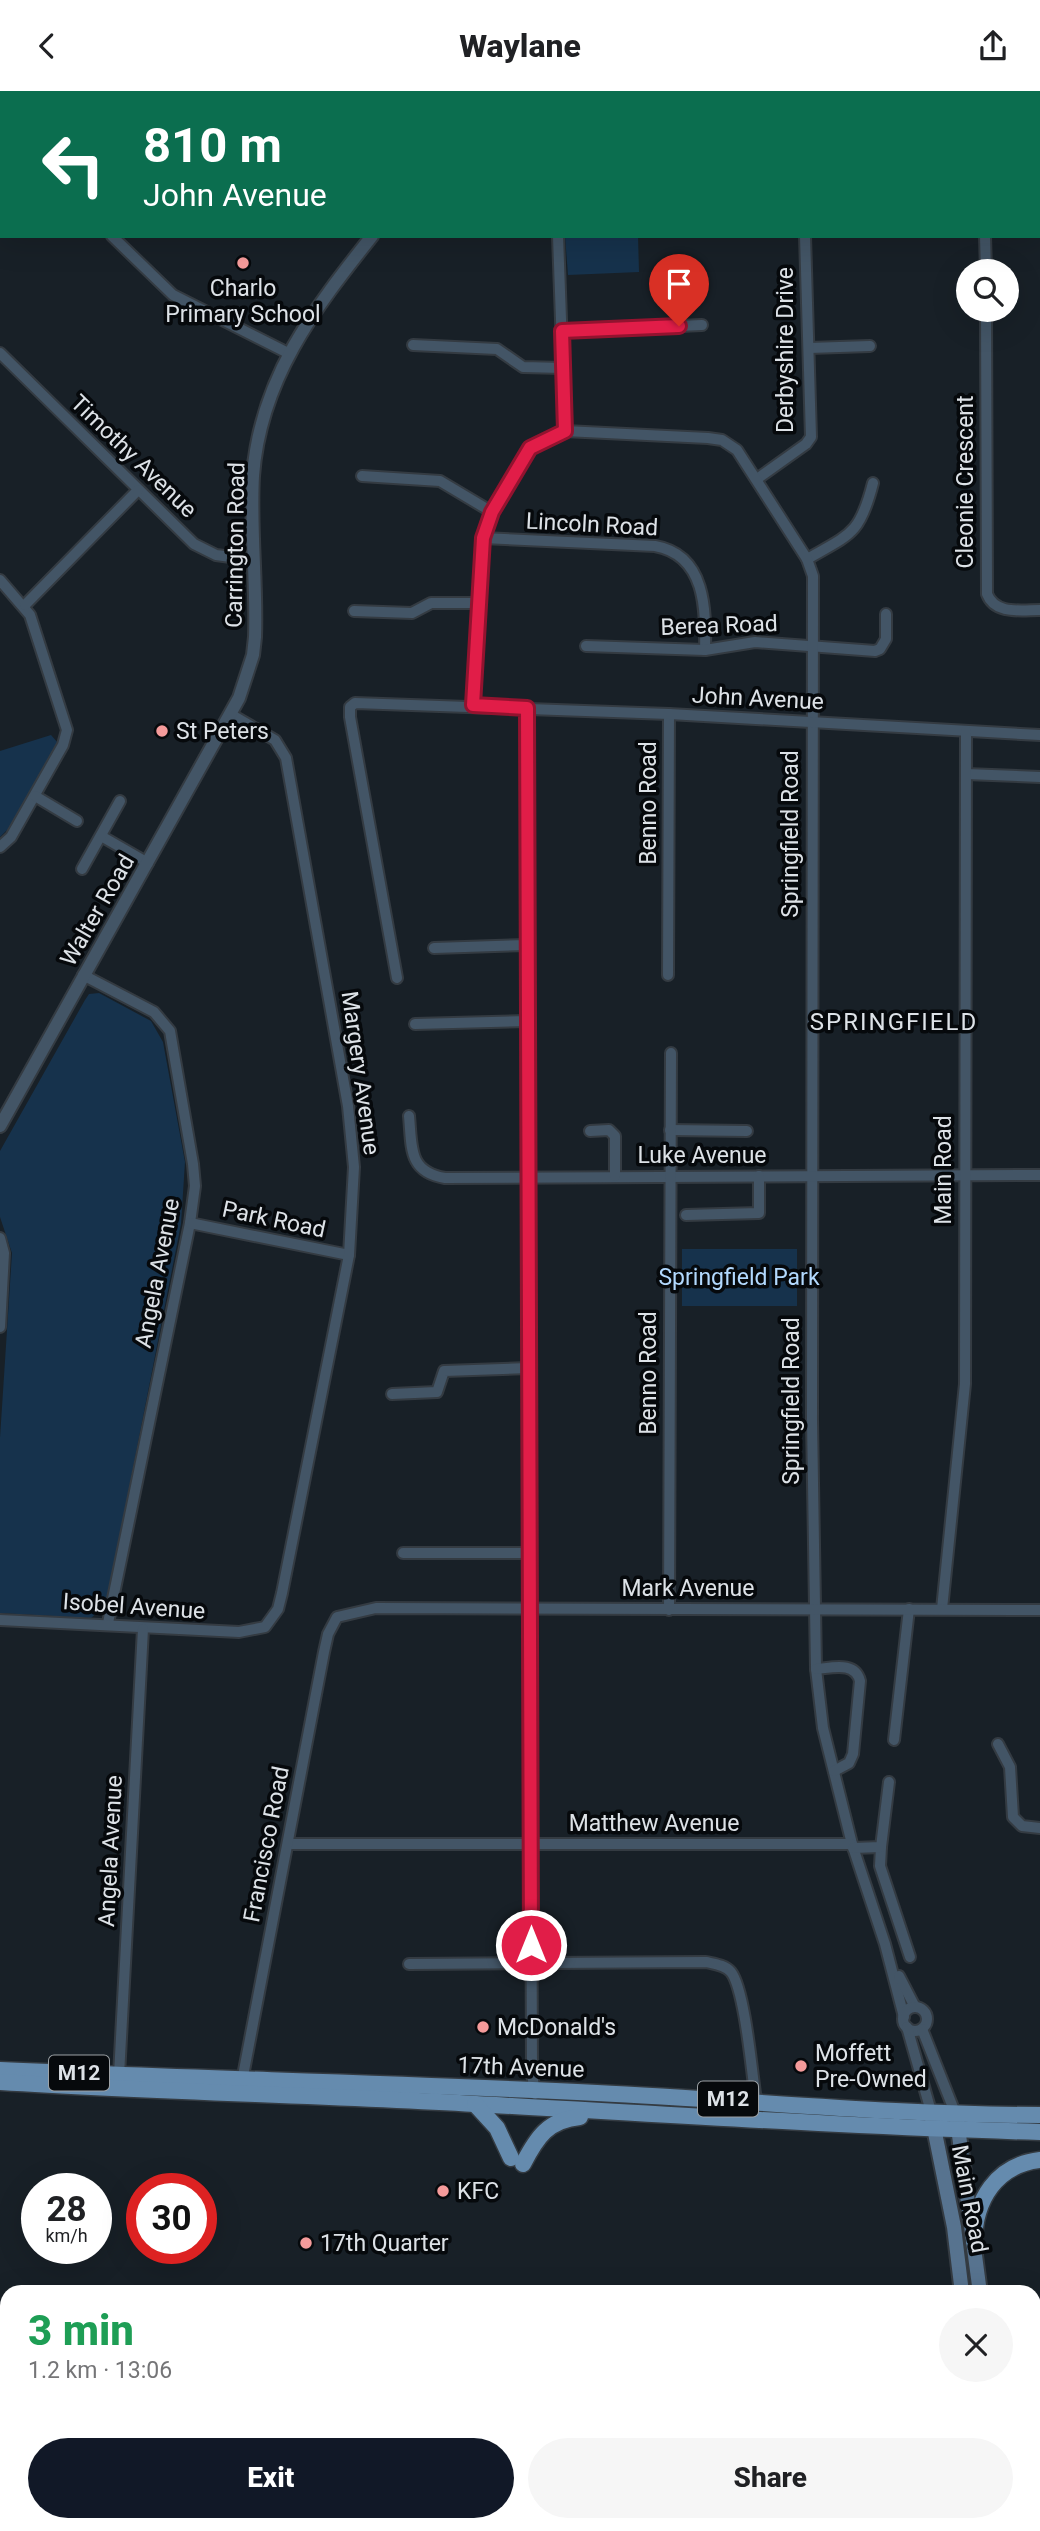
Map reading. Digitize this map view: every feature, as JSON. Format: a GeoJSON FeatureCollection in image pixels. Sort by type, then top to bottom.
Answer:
{"type":"FeatureCollection","features":[{"type":"Feature","properties":{"kind":"main road","name":"17th Avenue"},"geometry":{"type":"LineString","coordinates":[[0,2070],[242,2081],[529,2089],[756,2101],[933,2122],[957,2123],[1040,2115]]}},
{"type":"Feature","properties":{"kind":"main road","name":"M12"},"geometry":{"type":"LineString","coordinates":[[0,2082],[614,2113],[933,2122]]}},
{"type":"Feature","properties":{"kind":"main road"},"geometry":{"type":"LineString","coordinates":[[475,2104],[497,2128],[517,2161],[548,2125],[574,2117],[614,2113]]}},
{"type":"Feature","properties":{"kind":"main road","name":"Main Road"},"geometry":{"type":"LineString","coordinates":[[933,2122],[948,2193],[961,2285]]}},
{"type":"Feature","properties":{"kind":"main road","name":"M12"},"geometry":{"type":"LineString","coordinates":[[957,2123],[1040,2132]]}},
{"type":"Feature","properties":{"kind":"main road","name":"Main Road"},"geometry":{"type":"LineString","coordinates":[[957,2123],[979,2285]]}},
{"type":"Feature","properties":{"kind":"main road"},"geometry":{"type":"LineString","coordinates":[[974,2241],[979,2205],[992,2184],[1012,2169],[1040,2160]]}},
{"type":"Feature","properties":{"kind":"street"},"geometry":{"type":"LineString","coordinates":[[114,238],[173,295],[288,353]]}},
{"type":"Feature","properties":{"kind":"street","name":"Carrington Road"},"geometry":{"type":"LineString","coordinates":[[232,715],[254,655],[254,474],[258,441],[288,353],[321,301],[370,238]]}},
{"type":"Feature","properties":{"kind":"street"},"geometry":{"type":"LineString","coordinates":[[558,238],[565,431]]}},
{"type":"Feature","properties":{"kind":"street","name":"Derbyshire Drive"},"geometry":{"type":"LineString","coordinates":[[757,479],[809,440],[805,238]]}},
{"type":"Feature","properties":{"kind":"street"},"geometry":{"type":"LineString","coordinates":[[985,238],[985,259]]}},
{"type":"Feature","properties":{"kind":"street","name":"Cleonie Crescent"},"geometry":{"type":"LineString","coordinates":[[986,322],[987,594],[991,602],[1003,609],[1040,610]]}},
{"type":"Feature","properties":{"kind":"street"},"geometry":{"type":"LineString","coordinates":[[562,331],[702,325]]}},
{"type":"Feature","properties":{"kind":"street"},"geometry":{"type":"LineString","coordinates":[[413,345],[497,349],[523,367],[563,368]]}},
{"type":"Feature","properties":{"kind":"street"},"geometry":{"type":"LineString","coordinates":[[809,348],[870,346]]}},
{"type":"Feature","properties":{"kind":"street","name":"Timothy Avenue"},"geometry":{"type":"LineString","coordinates":[[0,353],[138,491],[205,552],[253,560]]}},
{"type":"Feature","properties":{"kind":"street"},"geometry":{"type":"LineString","coordinates":[[473,705],[477,603],[483,538],[492,512],[530,448],[565,431],[722,440],[737,450],[807,559],[856,529],[866,512],[873,483]]}},
{"type":"Feature","properties":{"kind":"street"},"geometry":{"type":"LineString","coordinates":[[362,475],[440,481],[492,512]]}},
{"type":"Feature","properties":{"kind":"street"},"geometry":{"type":"LineString","coordinates":[[25,605],[138,491]]}},
{"type":"Feature","properties":{"kind":"street","name":"Lincoln Road"},"geometry":{"type":"LineString","coordinates":[[483,538],[655,546],[675,552],[704,594],[705,650]]}},
{"type":"Feature","properties":{"kind":"street","name":"Springfield Road"},"geometry":{"type":"LineString","coordinates":[[807,559],[813,576],[810,722],[813,1609],[816,1669],[823,1727],[853,1846],[886,1944],[933,2122]]}},
{"type":"Feature","properties":{"kind":"street"},"geometry":{"type":"LineString","coordinates":[[0,580],[25,605],[67,730],[63,745],[34,796],[10,837],[0,847]]}},
{"type":"Feature","properties":{"kind":"street"},"geometry":{"type":"LineString","coordinates":[[354,611],[412,613],[431,603],[477,603]]}},
{"type":"Feature","properties":{"kind":"street","name":"Berea Road"},"geometry":{"type":"LineString","coordinates":[[586,646],[705,650],[746,642],[878,650],[886,639],[886,614]]}},
{"type":"Feature","properties":{"kind":"street","name":"John Avenue"},"geometry":{"type":"LineString","coordinates":[[397,978],[350,707],[355,703],[473,705],[669,714],[1040,735]]}},
{"type":"Feature","properties":{"kind":"street"},"geometry":{"type":"LineString","coordinates":[[525,2108],[532,2073],[528,1608],[527,708]]}},
{"type":"Feature","properties":{"kind":"street","name":"Benno Road"},"geometry":{"type":"LineString","coordinates":[[668,975],[669,714]]}},
{"type":"Feature","properties":{"kind":"street","name":"Walter Road"},"geometry":{"type":"LineString","coordinates":[[0,1126],[6,1105],[232,715]]}},
{"type":"Feature","properties":{"kind":"street","name":"Margery Avenue"},"geometry":{"type":"LineString","coordinates":[[232,715],[275,740],[286,758],[348,1106],[354,1167],[349,1255],[287,1573],[278,1609],[265,1627]]}},
{"type":"Feature","properties":{"kind":"street","name":"Main Road"},"geometry":{"type":"LineString","coordinates":[[942,1609],[963,1423],[966,731]]}},
{"type":"Feature","properties":{"kind":"street"},"geometry":{"type":"LineString","coordinates":[[966,774],[1040,777]]}},
{"type":"Feature","properties":{"kind":"street"},"geometry":{"type":"LineString","coordinates":[[34,796],[77,821]]}},
{"type":"Feature","properties":{"kind":"street"},"geometry":{"type":"LineString","coordinates":[[82,869],[120,801]]}},
{"type":"Feature","properties":{"kind":"street"},"geometry":{"type":"LineString","coordinates":[[101,836],[148,863]]}},
{"type":"Feature","properties":{"kind":"street"},"geometry":{"type":"LineString","coordinates":[[434,948],[527,946]]}},
{"type":"Feature","properties":{"kind":"street","name":"Angela Avenue"},"geometry":{"type":"LineString","coordinates":[[83,975],[153,1012],[170,1031],[195,1186],[190,1223],[108,1623]]}},
{"type":"Feature","properties":{"kind":"street"},"geometry":{"type":"LineString","coordinates":[[415,1024],[528,1021]]}},
{"type":"Feature","properties":{"kind":"street","name":"Benno Road"},"geometry":{"type":"LineString","coordinates":[[669,1611],[671,1053]]}},
{"type":"Feature","properties":{"kind":"street","name":"Luke Avenue"},"geometry":{"type":"LineString","coordinates":[[409,1116],[412,1152],[424,1171],[445,1178],[1040,1175]]}},
{"type":"Feature","properties":{"kind":"street"},"geometry":{"type":"LineString","coordinates":[[670,1129],[747,1131]]}},
{"type":"Feature","properties":{"kind":"street"},"geometry":{"type":"LineString","coordinates":[[590,1131],[609,1130],[615,1136],[615,1176]]}},
{"type":"Feature","properties":{"kind":"street"},"geometry":{"type":"LineString","coordinates":[[686,1215],[759,1213],[759,1176]]}},
{"type":"Feature","properties":{"kind":"street","name":"Park Road"},"geometry":{"type":"LineString","coordinates":[[190,1223],[349,1255]]}},
{"type":"Feature","properties":{"kind":"street"},"geometry":{"type":"LineString","coordinates":[[0,1238],[4,1253],[0,1327]]}},
{"type":"Feature","properties":{"kind":"street"},"geometry":{"type":"LineString","coordinates":[[392,1394],[437,1392],[444,1371],[528,1368]]}},
{"type":"Feature","properties":{"kind":"street"},"geometry":{"type":"LineString","coordinates":[[403,1553],[528,1553]]}},
{"type":"Feature","properties":{"kind":"street","name":"Mark Avenue"},"geometry":{"type":"LineString","coordinates":[[337,1617],[376,1608],[669,1611],[1040,1609]]}},
{"type":"Feature","properties":{"kind":"street"},"geometry":{"type":"LineString","coordinates":[[894,1740],[909,1609]]}},
{"type":"Feature","properties":{"kind":"street","name":"Francisco Road"},"geometry":{"type":"LineString","coordinates":[[242,2081],[326,1642],[337,1617]]}},
{"type":"Feature","properties":{"kind":"street","name":"Isobel Avenue"},"geometry":{"type":"LineString","coordinates":[[0,1620],[108,1623],[143,1629],[239,1632],[265,1627]]}},
{"type":"Feature","properties":{"kind":"street","name":"Angela Avenue"},"geometry":{"type":"LineString","coordinates":[[119,2075],[143,1629]]}},
{"type":"Feature","properties":{"kind":"street"},"geometry":{"type":"LineString","coordinates":[[816,1669],[849,1667],[859,1675],[853,1754],[849,1763],[834,1771]]}},
{"type":"Feature","properties":{"kind":"street"},"geometry":{"type":"LineString","coordinates":[[998,1744],[1010,1767],[1013,1817],[1022,1826],[1040,1828]]}},
{"type":"Feature","properties":{"kind":"street"},"geometry":{"type":"LineString","coordinates":[[889,1782],[880,1866],[910,1957]]}},
{"type":"Feature","properties":{"kind":"street","name":"Matthew Avenue"},"geometry":{"type":"LineString","coordinates":[[288,1844],[881,1847]]}},
{"type":"Feature","properties":{"kind":"street","name":"Springfield Road"},"geometry":{"type":"LineString","coordinates":[[886,1944],[915,2007],[926,2016],[922,2029]]}},
{"type":"Feature","properties":{"kind":"street"},"geometry":{"type":"LineString","coordinates":[[409,1965],[706,1962],[729,1970],[739,1991],[756,2101]]}},
{"type":"Feature","properties":{"kind":"street"},"geometry":{"type":"LineString","coordinates":[[915,2007],[905,2022],[914,2031],[922,2029],[957,2123]]}},
{"type":"Feature","properties":{"kind":"green space"},"geometry":{"type":"Polygon","coordinates":[[[565,238],[638,238],[639,272],[568,275],[565,238]]]}},
{"type":"Feature","properties":{"kind":"green space"},"geometry":{"type":"Polygon","coordinates":[[[51,735],[58,743],[10,827],[0,837],[0,751],[51,735]]]}},
{"type":"Feature","properties":{"kind":"green space"},"geometry":{"type":"Polygon","coordinates":[[[99,993],[151,1021],[163,1042],[185,1162],[181,1224],[106,1605],[91,1618],[0,1613],[0,1438],[12,1253],[0,1217],[0,1151],[85,1000],[89,994],[99,993]]]}},
{"type":"Feature","properties":{"kind":"green space","name":"Springfield Park"},"geometry":{"type":"Polygon","coordinates":[[[682,1249],[797,1249],[797,1306],[682,1306],[682,1249]]]}},
{"type":"Feature","properties":{"kind":"place","name":"Charlo Primary School"},"geometry":{"type":"Point","coordinates":[243,263]}},
{"type":"Feature","properties":{"kind":"place","name":"St Peters"},"geometry":{"type":"Point","coordinates":[162,731]}},
{"type":"Feature","properties":{"kind":"place","name":"McDonald's"},"geometry":{"type":"Point","coordinates":[483,2027]}},
{"type":"Feature","properties":{"kind":"place","name":"Moffett Pre-Owned"},"geometry":{"type":"Point","coordinates":[801,2066]}},
{"type":"Feature","properties":{"kind":"place","name":"KFC"},"geometry":{"type":"Point","coordinates":[443,2191]}},
{"type":"Feature","properties":{"kind":"place","name":"17th Quarter"},"geometry":{"type":"Point","coordinates":[306,2243]}},
{"type":"Feature","properties":{"kind":"district","name":"SPRINGFIELD"},"geometry":{"type":"Point","coordinates":[894,1022]}},
{"type":"Feature","properties":{"kind":"route"},"geometry":{"type":"LineString","coordinates":[[531,1945],[527,708],[473,705],[481,549],[492,512],[520,462],[539,441],[565,431],[562,331],[679,326]]}}]}
